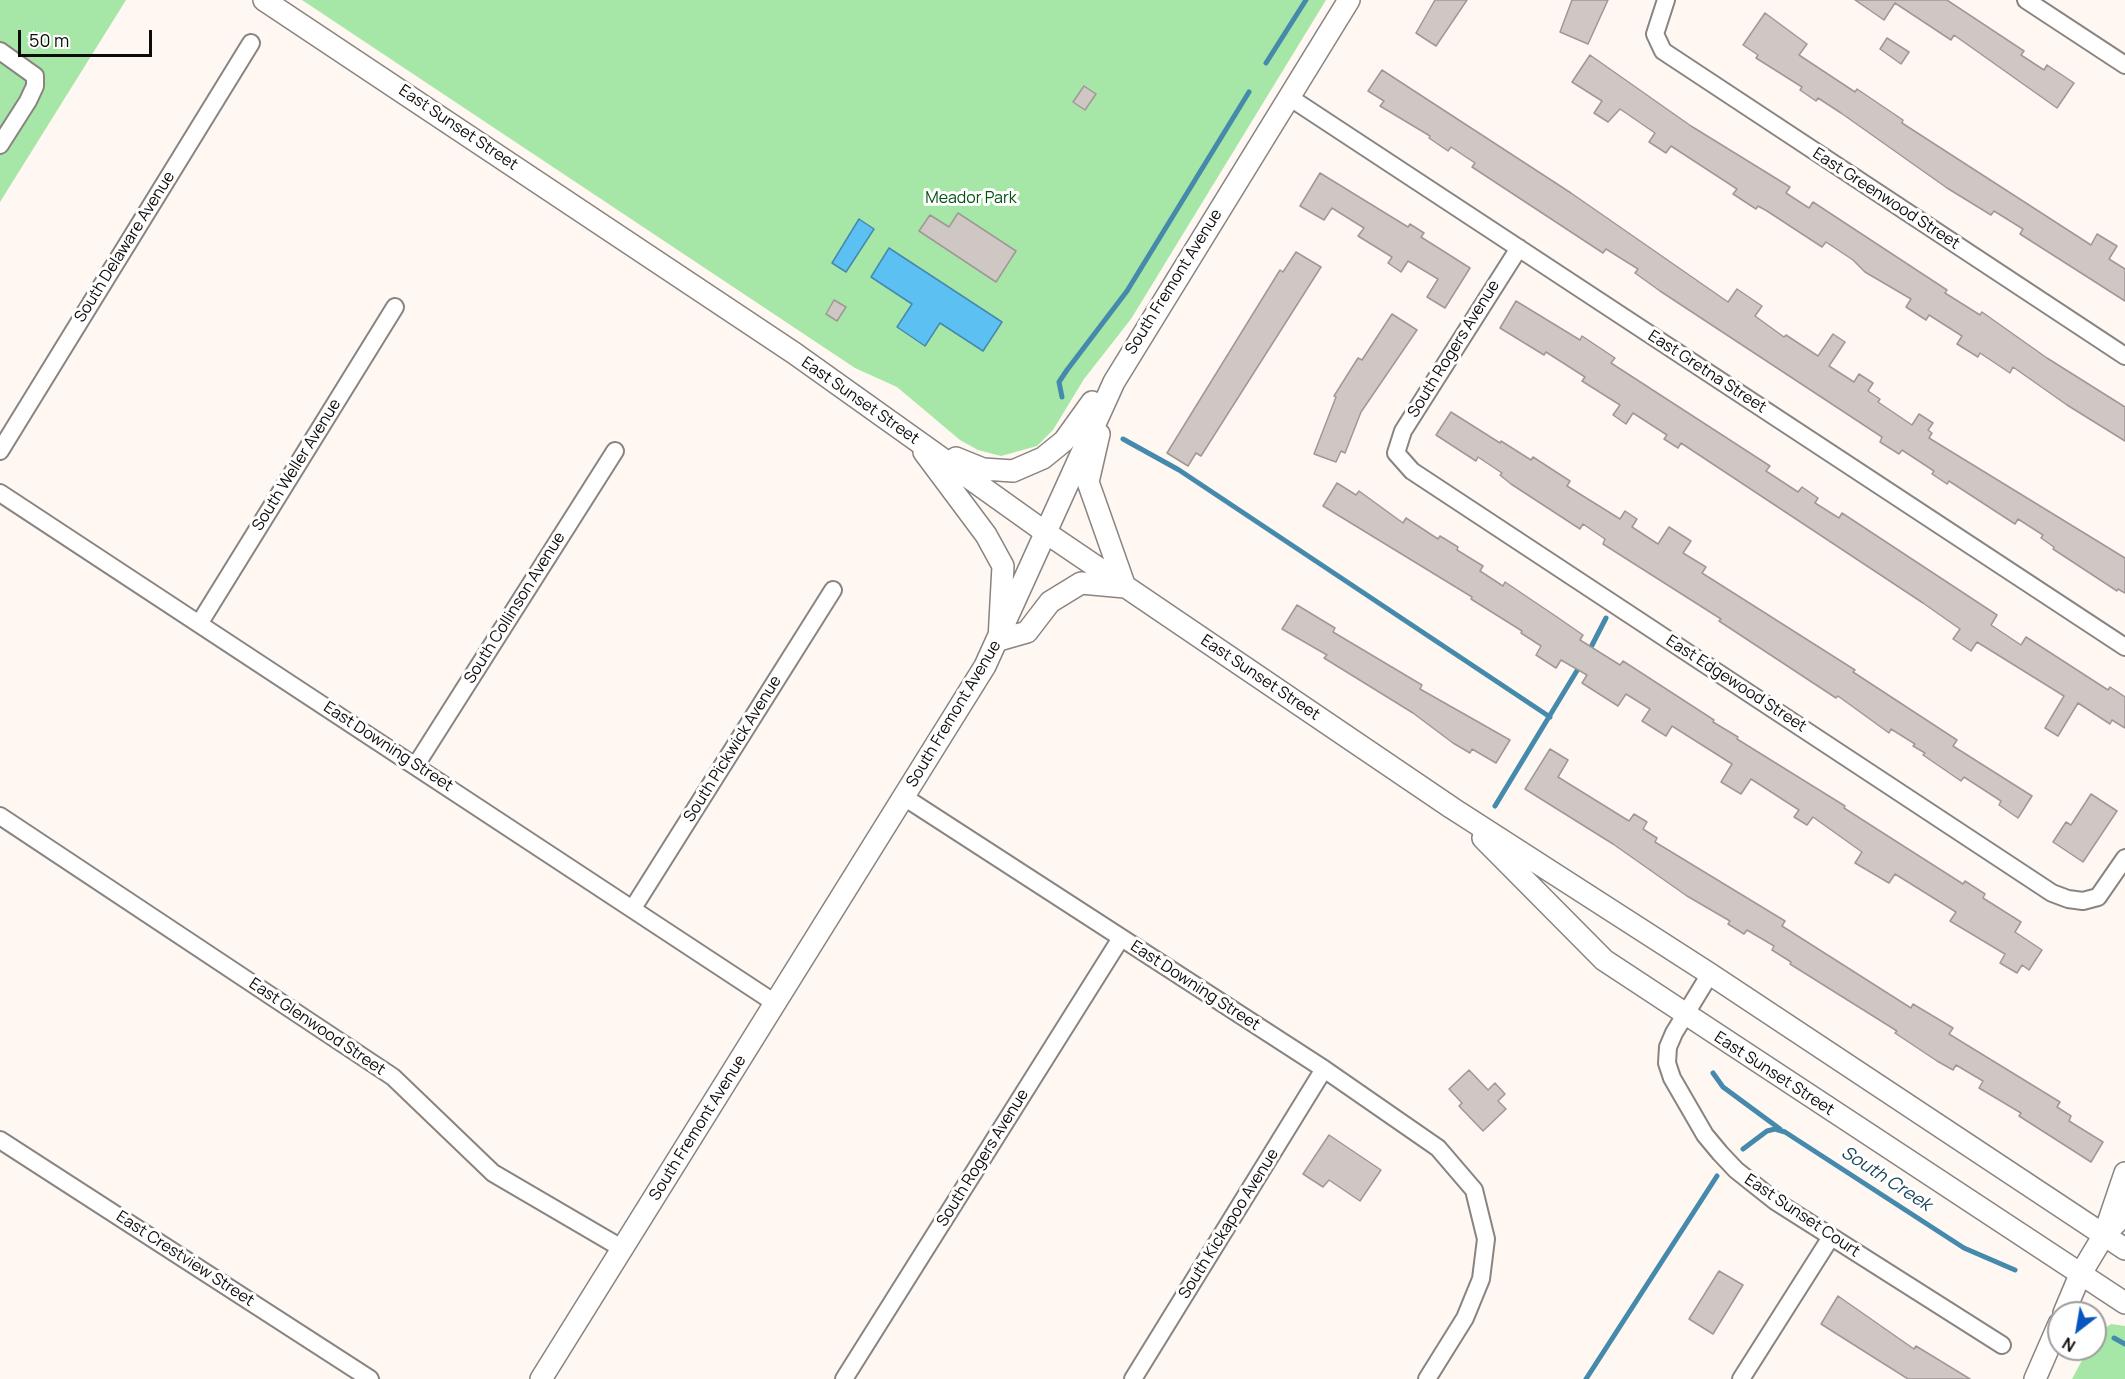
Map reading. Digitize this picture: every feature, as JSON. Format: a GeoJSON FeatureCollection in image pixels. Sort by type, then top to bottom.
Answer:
{"type":"FeatureCollection","features":[{"type":"Feature","properties":{"kind":"main road","name":"East Sunset Street"},"geometry":{"type":"LineString","coordinates":[[264,0],[794,353],[1045,532],[1452,808],[1710,974],[2125,1249]]}},
{"type":"Feature","properties":{"kind":"main road","name":"South Fremont Avenue"},"geometry":{"type":"LineString","coordinates":[[541,1379],[904,797],[999,640],[1045,532],[1114,382],[1349,0]]}},
{"type":"Feature","properties":{"kind":"main road"},"geometry":{"type":"LineString","coordinates":[[915,439],[983,469],[1013,471],[1043,458],[1064,441],[1097,396],[1114,382]]}},
{"type":"Feature","properties":{"kind":"main road"},"geometry":{"type":"LineString","coordinates":[[915,439],[947,486],[986,536],[1003,566],[999,640],[1027,632],[1050,602],[1082,583],[1125,587],[1088,482],[1097,441],[1114,393],[1114,382]]}},
{"type":"Feature","properties":{"kind":"main road","name":"East Sunset Street"},"geometry":{"type":"LineString","coordinates":[[1452,808],[1604,960],[2125,1303]]}},
{"type":"Feature","properties":{"kind":"main road"},"geometry":{"type":"LineString","coordinates":[[2069,1301],[2080,1275],[2104,1235],[2125,1173]]}},
{"type":"Feature","properties":{"kind":"main road"},"geometry":{"type":"LineString","coordinates":[[2104,1235],[2125,1214]]}},
{"type":"Feature","properties":{"kind":"main road"},"geometry":{"type":"LineString","coordinates":[[2035,1379],[2047,1352]]}},
{"type":"Feature","properties":{"kind":"street","name":"East Greenwood Street"},"geometry":{"type":"LineString","coordinates":[[1666,0],[1655,34],[1663,51],[2125,356]]}},
{"type":"Feature","properties":{"kind":"street"},"geometry":{"type":"LineString","coordinates":[[2026,0],[2125,65]]}},
{"type":"Feature","properties":{"kind":"street","name":"South Delaware Avenue"},"geometry":{"type":"LineString","coordinates":[[0,451],[250,43]]}},
{"type":"Feature","properties":{"kind":"street"},"geometry":{"type":"LineString","coordinates":[[0,51],[35,76],[35,86],[0,145]]}},
{"type":"Feature","properties":{"kind":"street","name":"East Gretna Street"},"geometry":{"type":"LineString","coordinates":[[1289,96],[2125,647]]}},
{"type":"Feature","properties":{"kind":"street","name":"South Rogers Avenue"},"geometry":{"type":"LineString","coordinates":[[1396,453],[1403,431],[1519,248]]}},
{"type":"Feature","properties":{"kind":"street","name":"South Weller Avenue"},"geometry":{"type":"LineString","coordinates":[[199,624],[395,307]]}},
{"type":"Feature","properties":{"kind":"street","name":"South Collinson Avenue"},"geometry":{"type":"LineString","coordinates":[[416,765],[615,451]]}},
{"type":"Feature","properties":{"kind":"street","name":"East Edgewood Street"},"geometry":{"type":"LineString","coordinates":[[1396,453],[1412,471],[2052,893],[2068,899],[2083,901],[2098,897],[2118,886]]}},
{"type":"Feature","properties":{"kind":"street","name":"East Downing Street"},"geometry":{"type":"LineString","coordinates":[[0,493],[775,1003]]}},
{"type":"Feature","properties":{"kind":"street","name":"South Pickwick Avenue"},"geometry":{"type":"LineString","coordinates":[[633,908],[833,590]]}},
{"type":"Feature","properties":{"kind":"street","name":"East Downing Street"},"geometry":{"type":"LineString","coordinates":[[904,797],[1324,1069],[1438,1148],[1474,1190],[1486,1239],[1481,1279],[1466,1318],[1427,1379]]}},
{"type":"Feature","properties":{"kind":"street","name":"East Glenwood Street"},"geometry":{"type":"LineString","coordinates":[[0,816],[393,1077],[493,1173],[623,1249]]}},
{"type":"Feature","properties":{"kind":"street"},"geometry":{"type":"LineString","coordinates":[[2118,886],[2125,858]]}},
{"type":"Feature","properties":{"kind":"street","name":"South Rogers Avenue"},"geometry":{"type":"LineString","coordinates":[[844,1379],[1121,938]]}},
{"type":"Feature","properties":{"kind":"street","name":"East Sunset Court"},"geometry":{"type":"LineString","coordinates":[[1710,974],[1683,1014],[1668,1047],[1667,1063],[1672,1078],[1705,1135],[1736,1170],[1754,1186],[2002,1345]]}},
{"type":"Feature","properties":{"kind":"street","name":"South Kickapoo Avenue"},"geometry":{"type":"LineString","coordinates":[[1133,1379],[1324,1069]]}},
{"type":"Feature","properties":{"kind":"street","name":"East Crestview Street"},"geometry":{"type":"LineString","coordinates":[[0,1140],[370,1379]]}},
{"type":"Feature","properties":{"kind":"street"},"geometry":{"type":"LineString","coordinates":[[1741,1379],[1831,1237]]}},
{"type":"Feature","properties":{"kind":"green space"},"geometry":{"type":"Polygon","coordinates":[[[0,0],[126,0],[0,202],[0,0]]]}},
{"type":"Feature","properties":{"kind":"green space","name":"Meador Park"},"geometry":{"type":"Polygon","coordinates":[[[302,0],[1326,0],[1131,319],[1084,379],[1053,430],[1037,446],[1001,456],[978,450],[960,440],[897,387],[855,368],[302,0]]]}},
{"type":"Feature","properties":{"kind":"green space"},"geometry":{"type":"Polygon","coordinates":[[[2111,1324],[2125,1326],[2125,1379],[2072,1379],[2082,1361],[2107,1361],[2107,1327],[2111,1324]]]}},
{"type":"Feature","properties":{"kind":"water"},"geometry":{"type":"Polygon","coordinates":[[[859,219],[874,229],[846,272],[832,263],[859,219]]]}},
{"type":"Feature","properties":{"kind":"water"},"geometry":{"type":"Polygon","coordinates":[[[889,248],[1002,322],[983,351],[940,323],[925,346],[897,327],[912,304],[871,277],[889,248]]]}},
{"type":"Feature","properties":{"kind":"building"},"geometry":{"type":"Polygon","coordinates":[[[1435,0],[1467,0],[1436,46],[1416,33],[1435,0]]]}},
{"type":"Feature","properties":{"kind":"building"},"geometry":{"type":"Polygon","coordinates":[[[1572,0],[1608,0],[1588,44],[1560,32],[1572,0]]]}},
{"type":"Feature","properties":{"kind":"building"},"geometry":{"type":"Polygon","coordinates":[[[1855,0],[1947,0],[2024,51],[2021,55],[2044,70],[2047,65],[2074,83],[2057,108],[1954,35],[1951,40],[1895,3],[1884,20],[1855,0]]]}},
{"type":"Feature","properties":{"kind":"building"},"geometry":{"type":"Polygon","coordinates":[[[1765,13],[1807,44],[1799,55],[1855,92],[1857,89],[1903,120],[1902,123],[2091,245],[2097,234],[2117,246],[2109,259],[2125,269],[2125,301],[2020,234],[2023,229],[1994,211],[1991,215],[1947,188],[1841,113],[1818,98],[1816,101],[1800,90],[1802,87],[1756,58],[1758,55],[1743,45],[1765,13]]]}},
{"type":"Feature","properties":{"kind":"building"},"geometry":{"type":"Polygon","coordinates":[[[1887,38],[1909,52],[1901,64],[1880,49],[1887,38]]]}},
{"type":"Feature","properties":{"kind":"building"},"geometry":{"type":"Polygon","coordinates":[[[1590,55],[1691,126],[1790,187],[1786,193],[1809,208],[1813,202],[1947,290],[1945,293],[1980,315],[1982,312],[2047,358],[2125,407],[2125,441],[2067,405],[2013,367],[2010,373],[1980,353],[1978,357],[1957,344],[1962,336],[1929,315],[1926,320],[1906,307],[1911,299],[1865,272],[1853,260],[1826,242],[1822,247],[1767,211],[1758,206],[1756,209],[1733,194],[1737,189],[1671,146],[1666,153],[1649,142],[1655,133],[1620,109],[1608,122],[1594,113],[1602,101],[1572,82],[1590,55]]]}},
{"type":"Feature","properties":{"kind":"building"},"geometry":{"type":"Polygon","coordinates":[[[1382,70],[1571,193],[1728,302],[1737,289],[1762,306],[1755,316],[1784,337],[1786,335],[1818,356],[1833,334],[1845,342],[1829,366],[1854,382],[1859,374],[1873,383],[1868,391],[1880,399],[1878,402],[1912,425],[1919,414],[1933,423],[1928,430],[1932,433],[1929,438],[2125,558],[2125,593],[2118,589],[2117,591],[2053,549],[2054,547],[2041,538],[2043,535],[2018,519],[2015,524],[1949,481],[1947,484],[1932,474],[1934,471],[1902,450],[1899,454],[1880,442],[1882,437],[1660,291],[1635,273],[1638,269],[1606,249],[1603,253],[1472,167],[1475,163],[1451,147],[1448,151],[1429,138],[1430,136],[1380,106],[1384,101],[1368,91],[1382,70]]]}},
{"type":"Feature","properties":{"kind":"building"},"geometry":{"type":"Polygon","coordinates":[[[1084,86],[1096,94],[1085,110],[1073,102],[1084,86]]]}},
{"type":"Feature","properties":{"kind":"building"},"geometry":{"type":"Polygon","coordinates":[[[1320,173],[1408,227],[1410,224],[1424,233],[1421,237],[1470,268],[1445,308],[1427,297],[1438,279],[1408,261],[1401,272],[1388,263],[1392,257],[1358,236],[1364,228],[1332,208],[1324,220],[1300,206],[1320,173]]]}},
{"type":"Feature","properties":{"kind":"building"},"geometry":{"type":"Polygon","coordinates":[[[958,213],[1016,251],[996,282],[919,231],[930,215],[949,227],[958,213]]]}},
{"type":"Feature","properties":{"kind":"building"},"geometry":{"type":"Polygon","coordinates":[[[1296,252],[1321,267],[1201,456],[1196,453],[1188,466],[1167,453],[1280,270],[1283,272],[1296,252]]]}},
{"type":"Feature","properties":{"kind":"building"},"geometry":{"type":"Polygon","coordinates":[[[834,300],[846,307],[837,321],[826,314],[834,300]]]}},
{"type":"Feature","properties":{"kind":"building"},"geometry":{"type":"Polygon","coordinates":[[[1516,301],[1580,340],[1582,336],[1615,358],[1611,363],[1770,466],[1766,471],[1798,492],[1802,487],[1818,498],[1815,503],[1839,518],[1842,513],[1997,615],[1991,625],[2021,645],[2026,637],[2108,690],[2110,687],[2125,697],[2125,728],[2112,720],[2110,724],[2078,703],[2058,736],[2045,728],[2064,696],[1977,642],[1971,651],[1953,639],[1960,629],[1681,443],[1678,448],[1664,439],[1667,435],[1633,413],[1626,424],[1613,415],[1620,405],[1582,381],[1585,377],[1546,352],[1544,355],[1500,328],[1516,301]]]}},
{"type":"Feature","properties":{"kind":"building"},"geometry":{"type":"Polygon","coordinates":[[[1392,314],[1417,330],[1361,412],[1345,453],[1341,451],[1336,462],[1314,454],[1336,397],[1334,396],[1358,358],[1362,360],[1392,314]]]}},
{"type":"Feature","properties":{"kind":"building"},"geometry":{"type":"Polygon","coordinates":[[[1451,412],[1500,443],[1501,441],[1531,460],[1533,457],[1570,481],[1567,486],[1620,519],[1625,511],[1637,519],[1632,527],[1658,544],[1669,527],[1691,541],[1683,553],[1706,567],[1702,573],[1855,670],[1853,672],[1957,740],[1953,746],[2032,796],[2018,818],[1999,805],[2001,801],[1964,777],[1961,781],[1923,755],[1925,753],[1913,746],[1915,744],[1891,729],[1889,733],[1838,696],[1836,698],[1719,621],[1721,619],[1603,544],[1605,539],[1583,524],[1580,529],[1511,484],[1500,475],[1502,473],[1478,457],[1476,461],[1436,435],[1451,412]]]}},
{"type":"Feature","properties":{"kind":"building"},"geometry":{"type":"Polygon","coordinates":[[[1337,483],[1356,495],[1359,491],[1403,523],[1406,518],[1438,539],[1440,536],[1458,547],[1457,550],[1483,566],[1480,571],[1503,586],[1505,582],[1583,635],[1580,640],[1620,665],[1623,661],[1714,720],[1713,722],[1738,737],[1737,739],[1845,806],[1844,808],[1963,884],[1965,881],[1985,894],[1983,898],[2021,922],[2015,932],[2042,950],[2029,970],[2022,965],[2017,973],[2000,963],[2005,954],[1950,921],[1956,912],[1895,874],[1889,883],[1855,863],[1862,852],[1813,817],[1807,825],[1794,817],[1799,810],[1751,779],[1741,794],[1721,782],[1732,764],[1672,726],[1666,736],[1642,721],[1650,709],[1626,694],[1618,706],[1582,683],[1587,675],[1561,660],[1556,668],[1536,655],[1541,646],[1521,633],[1522,631],[1471,599],[1472,597],[1323,506],[1337,483]]]}},
{"type":"Feature","properties":{"kind":"building"},"geometry":{"type":"Polygon","coordinates":[[[1297,605],[1335,628],[1333,632],[1422,685],[1420,689],[1510,740],[1496,763],[1472,749],[1470,753],[1453,743],[1413,713],[1324,658],[1327,655],[1282,629],[1297,605]]]}},
{"type":"Feature","properties":{"kind":"building"},"geometry":{"type":"Polygon","coordinates":[[[1550,749],[1568,760],[1558,777],[1629,821],[1634,814],[1647,822],[1643,829],[1657,838],[1655,842],[1785,921],[1782,926],[1911,1008],[1913,1004],[1953,1028],[1949,1034],[2060,1102],[2057,1107],[2071,1116],[2069,1121],[2103,1142],[2091,1162],[2019,1116],[2021,1113],[1979,1088],[1983,1081],[1956,1065],[1953,1070],[1937,1061],[1895,1033],[1897,1031],[1790,964],[1791,962],[1772,950],[1774,946],[1747,930],[1744,934],[1728,924],[1730,921],[1687,896],[1613,844],[1525,789],[1550,749]]]}},
{"type":"Feature","properties":{"kind":"building"},"geometry":{"type":"Polygon","coordinates":[[[2091,794],[2117,811],[2083,862],[2053,842],[2066,822],[2071,825],[2091,794]]]}},
{"type":"Feature","properties":{"kind":"building"},"geometry":{"type":"Polygon","coordinates":[[[1469,1070],[1488,1090],[1495,1083],[1505,1094],[1498,1101],[1506,1109],[1483,1131],[1459,1106],[1462,1103],[1449,1089],[1469,1070]]]}},
{"type":"Feature","properties":{"kind":"building"},"geometry":{"type":"Polygon","coordinates":[[[1329,1135],[1381,1170],[1360,1201],[1329,1180],[1323,1187],[1303,1174],[1329,1135]]]}},
{"type":"Feature","properties":{"kind":"building"},"geometry":{"type":"Polygon","coordinates":[[[1719,1271],[1743,1285],[1713,1334],[1689,1319],[1719,1271]]]}},
{"type":"Feature","properties":{"kind":"building"},"geometry":{"type":"Polygon","coordinates":[[[1838,1296],[1914,1349],[1916,1346],[1970,1379],[1908,1379],[1821,1324],[1838,1296]]]}},
{"type":"Feature","properties":{"kind":"waterway"},"geometry":{"type":"LineString","coordinates":[[1266,63],[1306,0]]}},
{"type":"Feature","properties":{"kind":"waterway"},"geometry":{"type":"LineString","coordinates":[[1062,397],[1059,382],[1127,291],[1249,92]]}},
{"type":"Feature","properties":{"kind":"waterway"},"geometry":{"type":"LineString","coordinates":[[1123,439],[1179,470],[1550,717]]}},
{"type":"Feature","properties":{"kind":"waterway"},"geometry":{"type":"LineString","coordinates":[[1589,651],[1606,618]]}},
{"type":"Feature","properties":{"kind":"waterway"},"geometry":{"type":"LineString","coordinates":[[1495,806],[1581,664]]}},
{"type":"Feature","properties":{"kind":"waterway"},"geometry":{"type":"LineString","coordinates":[[1713,1073],[1723,1087],[1780,1129]]}},
{"type":"Feature","properties":{"kind":"waterway","name":"South Creek"},"geometry":{"type":"LineString","coordinates":[[1743,1149],[1767,1131],[1775,1129],[1785,1132],[1964,1248],[2015,1270]]}},
{"type":"Feature","properties":{"kind":"waterway","name":"South Creek"},"geometry":{"type":"LineString","coordinates":[[1586,1379],[1717,1176]]}},
{"type":"Feature","properties":{"kind":"waterway","name":"South Creek"},"geometry":{"type":"LineString","coordinates":[[2114,1338],[2125,1344]]}}]}
